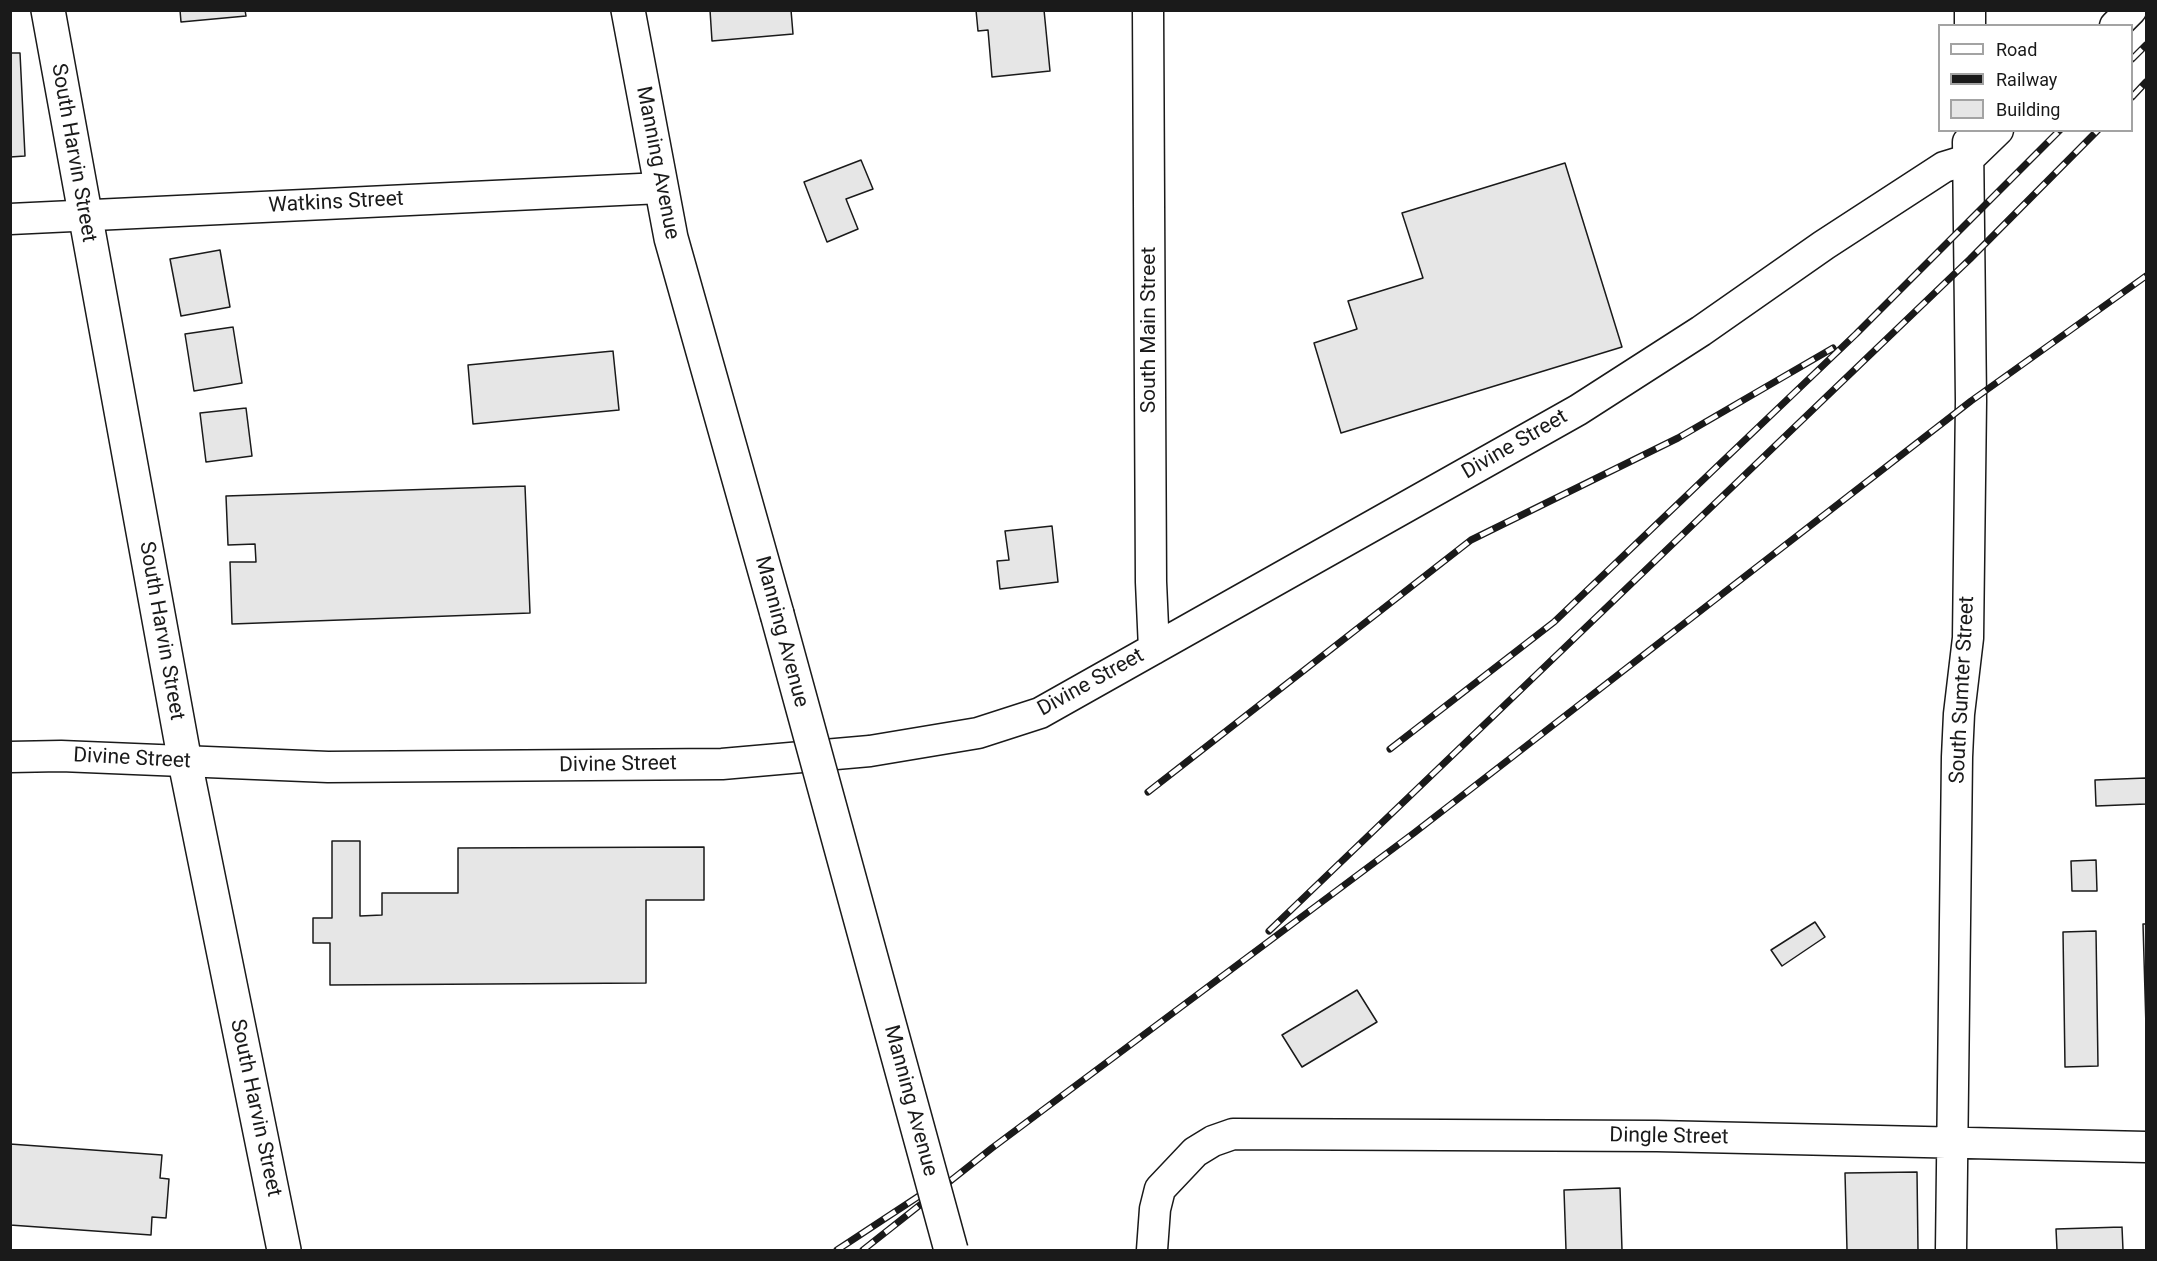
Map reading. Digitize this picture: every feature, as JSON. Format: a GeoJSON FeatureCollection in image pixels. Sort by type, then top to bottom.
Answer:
{"type":"FeatureCollection","features":[{"type":"Feature","properties":{"kind":"main road","name":"South Harvin Street"},"geometry":{"type":"LineString","coordinates":[[48,10],[185,762],[284,1251]]}},
{"type":"Feature","properties":{"kind":"main road","name":"Manning Avenue"},"geometry":{"type":"LineString","coordinates":[[628,10],[671,238],[777,614],[951,1251]]}},
{"type":"Feature","properties":{"kind":"street","name":"South Main Street"},"geometry":{"type":"LineString","coordinates":[[1148,10],[1151,582],[1154,649]]}},
{"type":"Feature","properties":{"kind":"street"},"geometry":{"type":"LineString","coordinates":[[2117,24],[2131,10]]}},
{"type":"Feature","properties":{"kind":"street","name":"South Sumter Street"},"geometry":{"type":"LineString","coordinates":[[1951,1251],[1957,757],[1959,714],[1968,638],[1971,285],[1968,132]]}},
{"type":"Feature","properties":{"kind":"street"},"geometry":{"type":"LineString","coordinates":[[1967,160],[1996,132]]}},
{"type":"Feature","properties":{"kind":"street","name":"Divine Street"},"geometry":{"type":"LineString","coordinates":[[10,757],[61,756],[328,767],[722,764],[870,751],[978,733],[1040,714],[1578,410],[1701,332],[1824,245],[1944,167],[1967,160]]}},
{"type":"Feature","properties":{"kind":"street","name":"Watkins Street"},"geometry":{"type":"LineString","coordinates":[[10,219],[661,188]]}},
{"type":"Feature","properties":{"kind":"street","name":"Dingle Street"},"geometry":{"type":"LineString","coordinates":[[1152,1251],[1155,1209],[1160,1189],[1195,1152],[1213,1141],[1233,1134],[1693,1137],[2146,1148]]}},
{"type":"Feature","properties":{"kind":"building"},"geometry":{"type":"Polygon","coordinates":[[[180,10],[245,10],[246,16],[181,22],[180,10]]]}},
{"type":"Feature","properties":{"kind":"building"},"geometry":{"type":"Polygon","coordinates":[[[710,10],[791,10],[793,34],[712,41],[710,10]]]}},
{"type":"Feature","properties":{"kind":"building"},"geometry":{"type":"Polygon","coordinates":[[[976,10],[1044,10],[1050,71],[992,77],[988,30],[978,31],[976,10]]]}},
{"type":"Feature","properties":{"kind":"building"},"geometry":{"type":"Polygon","coordinates":[[[10,53],[20,53],[25,156],[10,157],[10,53]]]}},
{"type":"Feature","properties":{"kind":"building"},"geometry":{"type":"Polygon","coordinates":[[[861,160],[873,189],[846,199],[858,229],[827,242],[804,182],[861,160]]]}},
{"type":"Feature","properties":{"kind":"building"},"geometry":{"type":"Polygon","coordinates":[[[1565,163],[1622,347],[1341,433],[1314,343],[1357,329],[1348,301],[1423,278],[1402,213],[1565,163]]]}},
{"type":"Feature","properties":{"kind":"building"},"geometry":{"type":"Polygon","coordinates":[[[220,250],[230,307],[181,316],[170,259],[220,250]]]}},
{"type":"Feature","properties":{"kind":"building"},"geometry":{"type":"Polygon","coordinates":[[[233,327],[242,383],[194,391],[185,334],[233,327]]]}},
{"type":"Feature","properties":{"kind":"building"},"geometry":{"type":"Polygon","coordinates":[[[613,351],[619,410],[473,424],[468,365],[613,351]]]}},
{"type":"Feature","properties":{"kind":"building"},"geometry":{"type":"Polygon","coordinates":[[[246,408],[252,456],[206,462],[200,413],[246,408]]]}},
{"type":"Feature","properties":{"kind":"building"},"geometry":{"type":"Polygon","coordinates":[[[525,486],[530,613],[232,624],[230,562],[256,562],[255,544],[228,545],[226,496],[525,486]]]}},
{"type":"Feature","properties":{"kind":"building"},"geometry":{"type":"Polygon","coordinates":[[[1052,526],[1058,582],[1000,589],[997,561],[1009,560],[1005,531],[1052,526]]]}},
{"type":"Feature","properties":{"kind":"building"},"geometry":{"type":"Polygon","coordinates":[[[2146,778],[2146,804],[2096,806],[2095,780],[2146,778]]]}},
{"type":"Feature","properties":{"kind":"building"},"geometry":{"type":"Polygon","coordinates":[[[332,841],[360,841],[360,916],[382,915],[382,893],[458,893],[458,848],[704,847],[704,900],[646,900],[646,983],[330,985],[330,943],[313,943],[313,918],[332,918],[332,841]]]}},
{"type":"Feature","properties":{"kind":"building"},"geometry":{"type":"Polygon","coordinates":[[[2096,860],[2097,891],[2072,891],[2071,861],[2096,860]]]}},
{"type":"Feature","properties":{"kind":"building"},"geometry":{"type":"Polygon","coordinates":[[[1815,922],[1825,937],[1782,966],[1771,950],[1815,922]]]}},
{"type":"Feature","properties":{"kind":"building"},"geometry":{"type":"Polygon","coordinates":[[[2143,924],[2146,924],[2146,1027],[2143,924]]]}},
{"type":"Feature","properties":{"kind":"building"},"geometry":{"type":"Polygon","coordinates":[[[2096,931],[2098,1066],[2065,1067],[2063,932],[2096,931]]]}},
{"type":"Feature","properties":{"kind":"building"},"geometry":{"type":"Polygon","coordinates":[[[1357,990],[1377,1022],[1302,1067],[1282,1035],[1357,990]]]}},
{"type":"Feature","properties":{"kind":"building"},"geometry":{"type":"Polygon","coordinates":[[[10,1144],[162,1155],[160,1178],[169,1179],[166,1218],[152,1217],[151,1235],[10,1225],[10,1144]]]}},
{"type":"Feature","properties":{"kind":"building"},"geometry":{"type":"Polygon","coordinates":[[[1917,1172],[1918,1250],[1847,1250],[1845,1173],[1917,1172]]]}},
{"type":"Feature","properties":{"kind":"building"},"geometry":{"type":"Polygon","coordinates":[[[1620,1188],[1622,1250],[1566,1250],[1564,1190],[1620,1188]]]}},
{"type":"Feature","properties":{"kind":"building"},"geometry":{"type":"Polygon","coordinates":[[[2122,1227],[2123,1250],[2057,1250],[2056,1229],[2122,1227]]]}},
{"type":"Feature","properties":{"kind":"railway"},"geometry":{"type":"LineString","coordinates":[[2133,58],[2146,45]]}},
{"type":"Feature","properties":{"kind":"railway"},"geometry":{"type":"LineString","coordinates":[[2133,96],[2146,82]]}},
{"type":"Feature","properties":{"kind":"railway"},"geometry":{"type":"LineString","coordinates":[[1390,749],[1554,622],[1856,334],[2058,132]]}},
{"type":"Feature","properties":{"kind":"railway"},"geometry":{"type":"LineString","coordinates":[[1269,931],[1970,259],[2096,132]]}},
{"type":"Feature","properties":{"kind":"railway"},"geometry":{"type":"LineString","coordinates":[[863,1250],[992,1148],[1414,833],[1971,401],[2146,276]]}},
{"type":"Feature","properties":{"kind":"railway"},"geometry":{"type":"LineString","coordinates":[[1148,792],[1471,540],[1678,438],[1833,348]]}},
{"type":"Feature","properties":{"kind":"railway"},"geometry":{"type":"LineString","coordinates":[[837,1250],[919,1196]]}}]}
